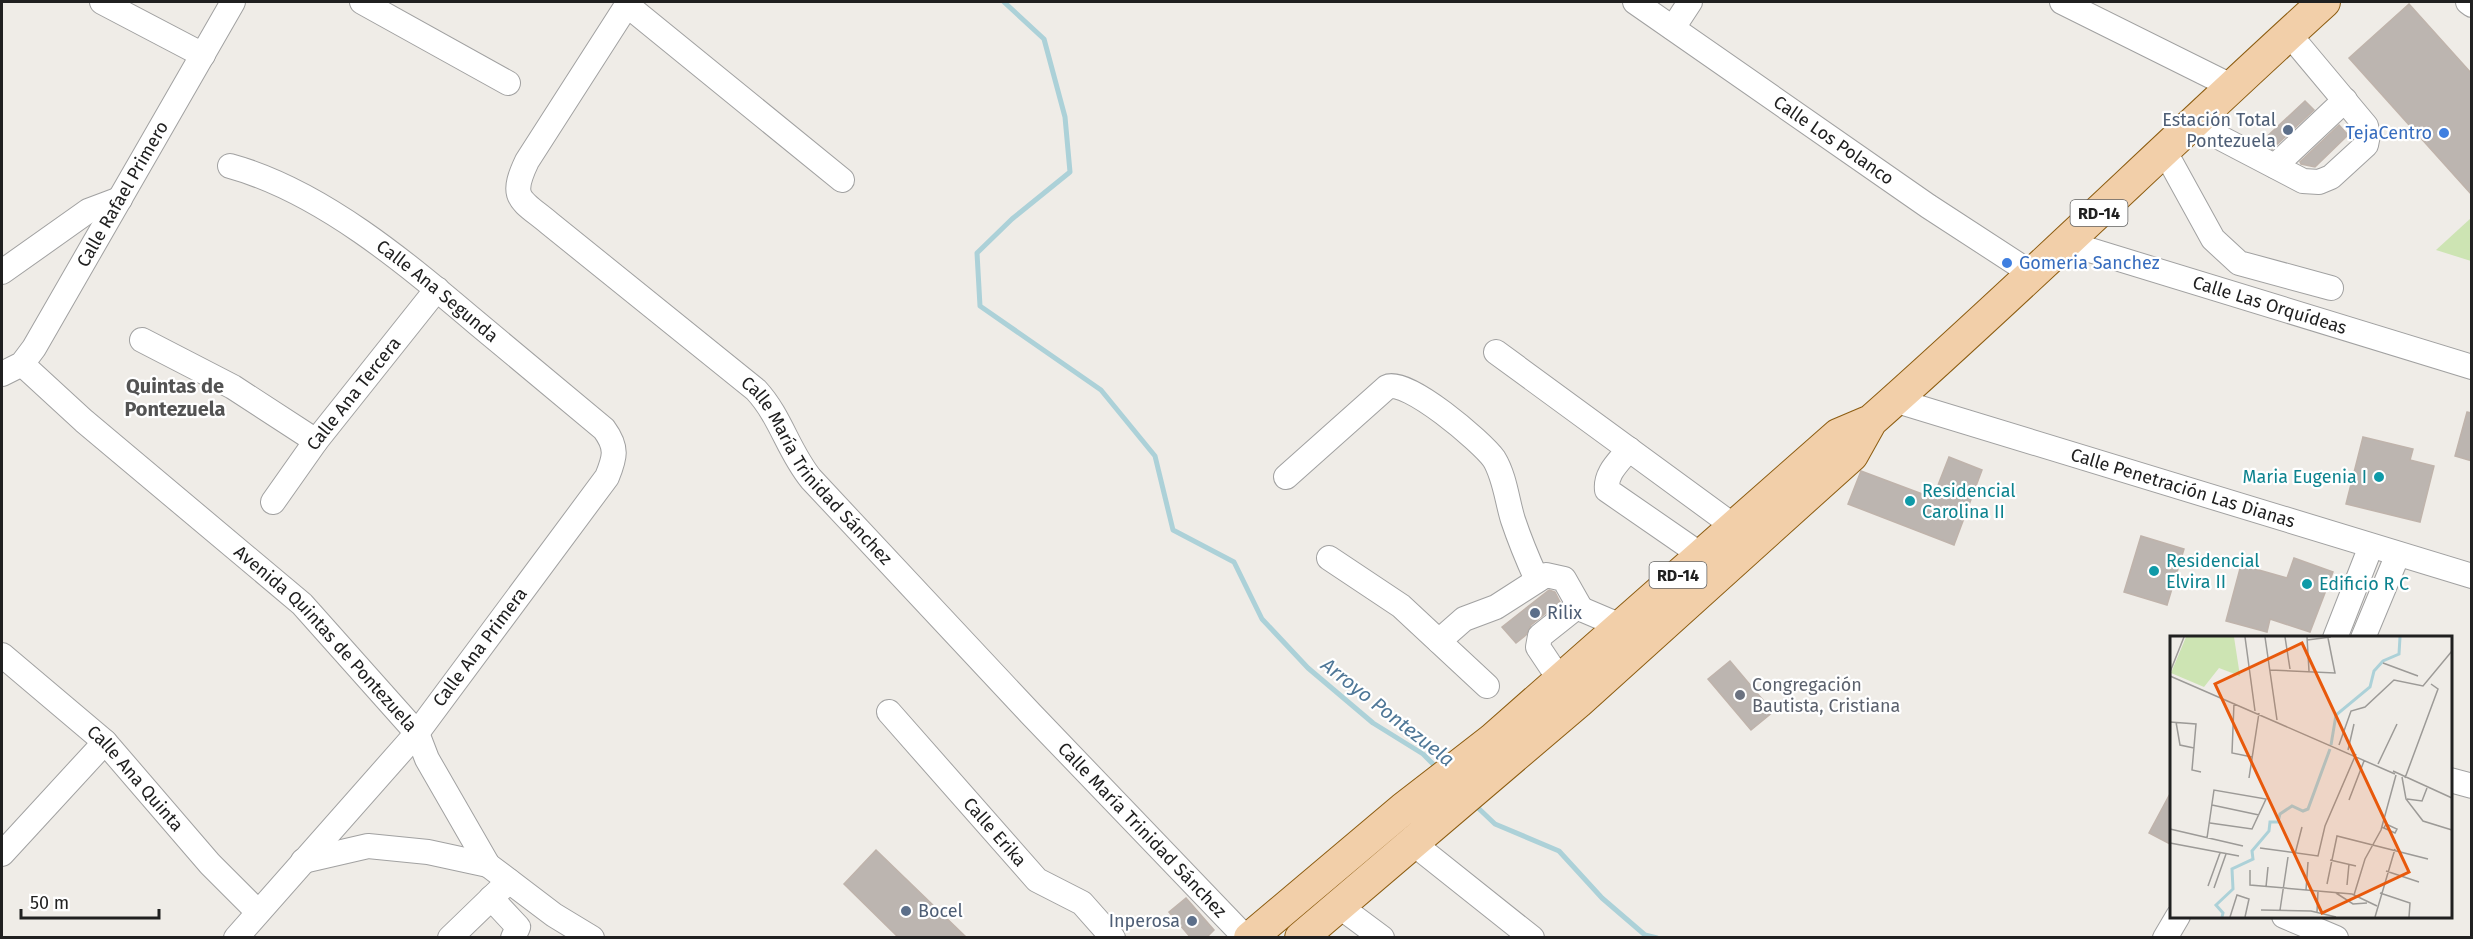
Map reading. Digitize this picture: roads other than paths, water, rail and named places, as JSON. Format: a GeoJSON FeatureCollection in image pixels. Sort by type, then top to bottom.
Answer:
{"type":"FeatureCollection","features":[{"type":"Feature","properties":{"kind":"main road","name":"RD-14"},"geometry":{"type":"LineString","coordinates":[[1248,938],[1403,809],[1502,750],[1852,455],[1871,421],[2034,275],[2231,86],[2324,2]]}},
{"type":"Feature","properties":{"kind":"main road","name":"RD-14"},"geometry":{"type":"LineString","coordinates":[[1302,938],[1420,838],[1502,750],[1560,680],[1838,435],[1871,421]]}},
{"type":"Feature","properties":{"kind":"street"},"geometry":{"type":"LineString","coordinates":[[102,2],[203,55]]}},
{"type":"Feature","properties":{"kind":"street","name":"Calle Rafael Primero"},"geometry":{"type":"LineString","coordinates":[[12,369],[120,199],[234,2]]}},
{"type":"Feature","properties":{"kind":"street"},"geometry":{"type":"LineString","coordinates":[[362,2],[508,83]]}},
{"type":"Feature","properties":{"kind":"street","name":"Calle Los Polanco"},"geometry":{"type":"LineString","coordinates":[[1635,2],[1928,206],[2034,275]]}},
{"type":"Feature","properties":{"kind":"street"},"geometry":{"type":"LineString","coordinates":[[1673,28],[1690,2]]}},
{"type":"Feature","properties":{"kind":"street"},"geometry":{"type":"LineString","coordinates":[[2062,2],[2231,86]]}},
{"type":"Feature","properties":{"kind":"street"},"geometry":{"type":"LineString","coordinates":[[2468,2],[2472,5]]}},
{"type":"Feature","properties":{"kind":"street"},"geometry":{"type":"LineString","coordinates":[[628,3],[842,180]]}},
{"type":"Feature","properties":{"kind":"street","name":"Calle María Trinidad Sánchez"},"geometry":{"type":"LineString","coordinates":[[628,3],[527,160],[516,187],[518,195],[549,224],[756,390],[771,406],[796,460],[811,479],[1030,713],[1248,938]]}},
{"type":"Feature","properties":{"kind":"street"},"geometry":{"type":"LineString","coordinates":[[2192,123],[2303,181],[2319,182],[2331,177],[2366,145],[2368,135],[2366,126],[2289,34]]}},
{"type":"Feature","properties":{"kind":"street"},"geometry":{"type":"LineString","coordinates":[[2275,166],[2345,100]]}},
{"type":"Feature","properties":{"kind":"street"},"geometry":{"type":"LineString","coordinates":[[2164,150],[2213,239],[2223,250],[2239,263],[2331,288]]}},
{"type":"Feature","properties":{"kind":"street","name":"Calle Ana Segunda"},"geometry":{"type":"LineString","coordinates":[[230,166],[258,173],[328,211],[382,246],[437,289],[604,429],[613,441],[616,454]]}},
{"type":"Feature","properties":{"kind":"street"},"geometry":{"type":"LineString","coordinates":[[2,272],[88,211],[120,199]]}},
{"type":"Feature","properties":{"kind":"street","name":"Calle Las Orquídeas"},"geometry":{"type":"LineString","coordinates":[[2067,243],[2472,367]]}},
{"type":"Feature","properties":{"kind":"street","name":"Calle Ana Tercera"},"geometry":{"type":"LineString","coordinates":[[273,502],[316,441],[437,289]]}},
{"type":"Feature","properties":{"kind":"street"},"geometry":{"type":"LineString","coordinates":[[142,340],[233,387],[316,441]]}},
{"type":"Feature","properties":{"kind":"street"},"geometry":{"type":"LineString","coordinates":[[1496,352],[1735,527]]}},
{"type":"Feature","properties":{"kind":"street","name":"Avenida Quintas de Pontezuela"},"geometry":{"type":"LineString","coordinates":[[12,369],[84,421],[302,604],[417,733],[427,759],[488,865],[554,915],[592,938]]}},
{"type":"Feature","properties":{"kind":"street"},"geometry":{"type":"LineString","coordinates":[[1286,477],[1387,387],[1398,386],[1421,396],[1493,459],[1537,580]]}},
{"type":"Feature","properties":{"kind":"street","name":"Calle Penetración Las Dianas"},"geometry":{"type":"LineString","coordinates":[[1894,400],[2472,576]]}},
{"type":"Feature","properties":{"kind":"street"},"geometry":{"type":"LineString","coordinates":[[1629,449],[1610,472],[1606,481],[1607,490],[1701,555]]}},
{"type":"Feature","properties":{"kind":"street","name":"Calle Ana Primera"},"geometry":{"type":"LineString","coordinates":[[236,938],[417,733],[607,477],[616,454]]}},
{"type":"Feature","properties":{"kind":"street"},"geometry":{"type":"LineString","coordinates":[[2335,636],[2371,546]]}},
{"type":"Feature","properties":{"kind":"street"},"geometry":{"type":"LineString","coordinates":[[2364,636],[2398,554]]}},
{"type":"Feature","properties":{"kind":"street"},"geometry":{"type":"LineString","coordinates":[[1329,558],[1401,606],[1487,686]]}},
{"type":"Feature","properties":{"kind":"street"},"geometry":{"type":"LineString","coordinates":[[1438,641],[1464,619],[1496,607],[1546,575],[1564,579],[1581,609]]}},
{"type":"Feature","properties":{"kind":"street"},"geometry":{"type":"LineString","coordinates":[[1560,680],[1539,651],[1538,639],[1568,612],[1581,609],[1621,626]]}},
{"type":"Feature","properties":{"kind":"street","name":"Calle Ana Quinta"},"geometry":{"type":"LineString","coordinates":[[2,655],[105,742],[210,864],[258,912]]}},
{"type":"Feature","properties":{"kind":"street","name":"Calle Erika"},"geometry":{"type":"LineString","coordinates":[[889,712],[1037,879],[1082,903],[1113,938]]}},
{"type":"Feature","properties":{"kind":"street"},"geometry":{"type":"LineString","coordinates":[[2,854],[105,742]]}},
{"type":"Feature","properties":{"kind":"street"},"geometry":{"type":"LineString","coordinates":[[2452,780],[2472,786]]}},
{"type":"Feature","properties":{"kind":"street"},"geometry":{"type":"LineString","coordinates":[[1420,838],[1532,938]]}},
{"type":"Feature","properties":{"kind":"street"},"geometry":{"type":"LineString","coordinates":[[303,861],[368,846],[428,852],[488,865]]}},
{"type":"Feature","properties":{"kind":"street"},"geometry":{"type":"LineString","coordinates":[[450,938],[509,881]]}},
{"type":"Feature","properties":{"kind":"street"},"geometry":{"type":"LineString","coordinates":[[491,898],[518,927],[513,938]]}},
{"type":"Feature","properties":{"kind":"street"},"geometry":{"type":"LineString","coordinates":[[1339,906],[1382,938]]}},
{"type":"Feature","properties":{"kind":"street"},"geometry":{"type":"LineString","coordinates":[[2165,938],[2177,918]]}},
{"type":"Feature","properties":{"kind":"street"},"geometry":{"type":"LineString","coordinates":[[2289,918],[2336,938]]}},
{"type":"Feature","properties":{"kind":"waterway","name":"Arroyo Pontezuela"},"geometry":{"type":"LineString","coordinates":[[1004,2],[1044,39],[1065,117],[1070,172],[1012,219],[977,253],[980,306],[1101,390],[1155,456],[1173,530],[1234,562],[1262,619],[1308,668],[1373,723],[1423,754],[1438,769]]}},
{"type":"Feature","properties":{"kind":"waterway","name":"Arroyo Pontezuela"},"geometry":{"type":"LineString","coordinates":[[1475,805],[1495,824],[1559,851],[1602,898],[1645,935],[1657,938]]}},
{"type":"Feature","properties":{"kind":"place","name":"Estación Total Pontezuela"},"geometry":{"type":"Point","coordinates":[2288,130]}},
{"type":"Feature","properties":{"kind":"place","name":"TejaCentro"},"geometry":{"type":"Point","coordinates":[2444,133]}},
{"type":"Feature","properties":{"kind":"place","name":"Gomeria Sanchez"},"geometry":{"type":"Point","coordinates":[2007,263]}},
{"type":"Feature","properties":{"kind":"place","name":"Maria Eugenia I"},"geometry":{"type":"Point","coordinates":[2379,477]}},
{"type":"Feature","properties":{"kind":"place","name":"Residencial Carolina II"},"geometry":{"type":"Point","coordinates":[1910,501]}},
{"type":"Feature","properties":{"kind":"place","name":"Residencial Elvira II"},"geometry":{"type":"Point","coordinates":[2154,571]}},
{"type":"Feature","properties":{"kind":"place","name":"Edificio R C"},"geometry":{"type":"Point","coordinates":[2307,584]}},
{"type":"Feature","properties":{"kind":"place","name":"Rilix"},"geometry":{"type":"Point","coordinates":[1535,613]}},
{"type":"Feature","properties":{"kind":"place","name":"Congregación Bautista, Cristiana"},"geometry":{"type":"Point","coordinates":[1740,695]}},
{"type":"Feature","properties":{"kind":"place","name":"Bocel"},"geometry":{"type":"Point","coordinates":[906,911]}},
{"type":"Feature","properties":{"kind":"place","name":"Inperosa"},"geometry":{"type":"Point","coordinates":[1192,921]}},
{"type":"Feature","properties":{"kind":"district","name":"Quintas de Pontezuela"},"geometry":{"type":"Point","coordinates":[175,398]}}]}
